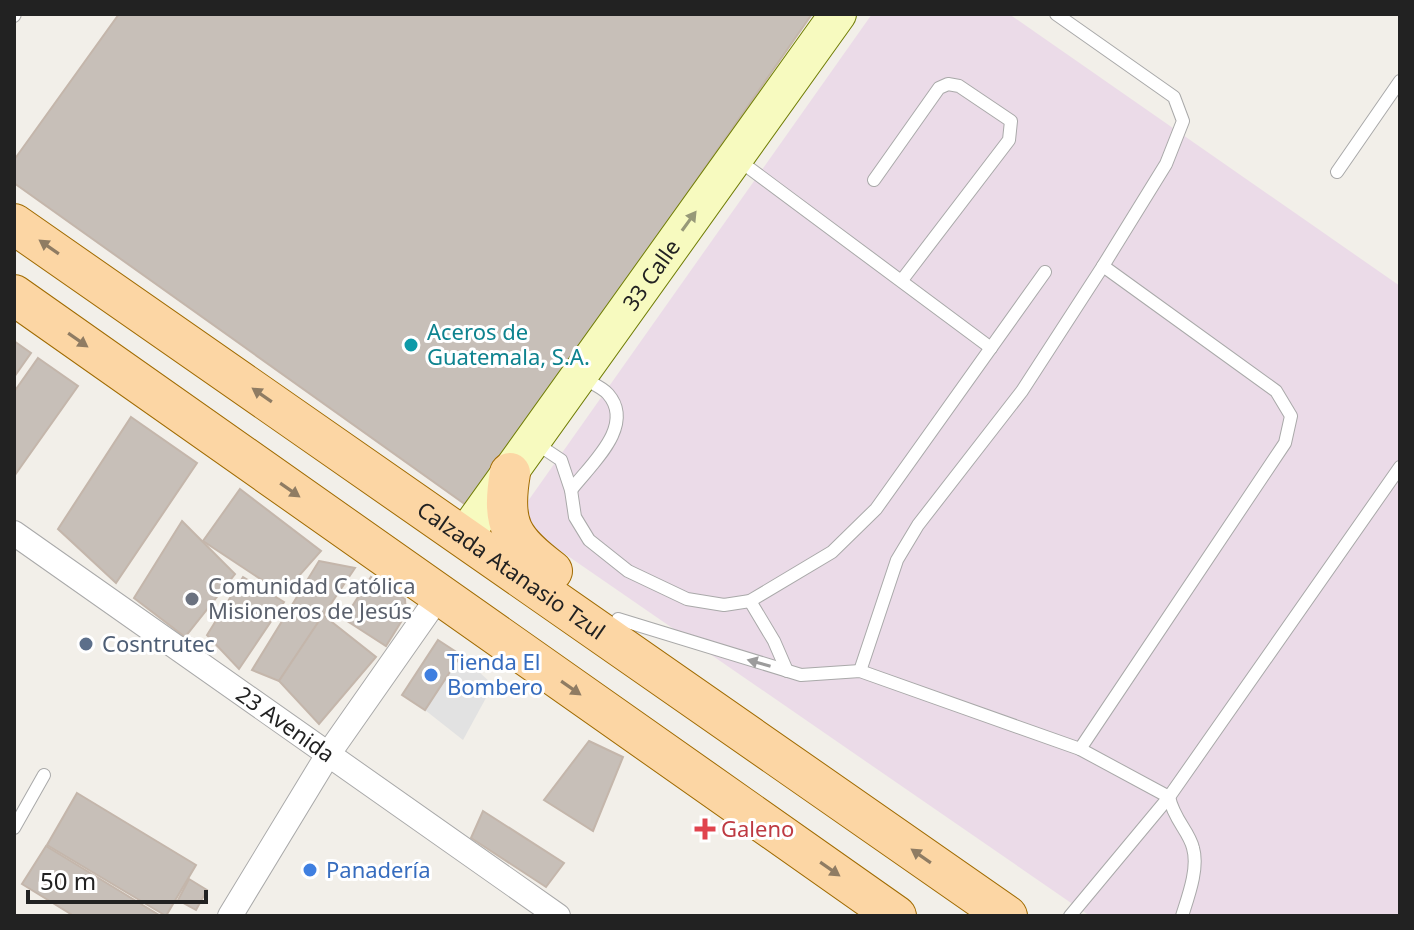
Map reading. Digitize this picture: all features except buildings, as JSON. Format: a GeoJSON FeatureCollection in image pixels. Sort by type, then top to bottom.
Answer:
{"type":"FeatureCollection","features":[{"type":"Feature","properties":{"kind":"main road","name":"Calzada Atanasio Tzul"},"geometry":{"type":"LineString","coordinates":[[14,224],[465,535],[996,908]]}},
{"type":"Feature","properties":{"kind":"main road"},"geometry":{"type":"LineString","coordinates":[[14,295],[896,916]]}},
{"type":"Feature","properties":{"kind":"main road"},"geometry":{"type":"LineString","coordinates":[[510,473],[507,518],[519,545],[618,619],[799,742],[815,755],[841,799]]}},
{"type":"Feature","properties":{"kind":"main road"},"geometry":{"type":"LineString","coordinates":[[996,908],[1041,916]]}},
{"type":"Feature","properties":{"kind":"street","name":"33 Calle"},"geometry":{"type":"LineString","coordinates":[[465,535],[838,14]]}},
{"type":"Feature","properties":{"kind":"street","name":"23 Avenida"},"geometry":{"type":"LineString","coordinates":[[14,533],[558,916]]}},
{"type":"Feature","properties":{"kind":"street"},"geometry":{"type":"LineString","coordinates":[[230,916],[329,753],[439,596]]}},
{"type":"Feature","properties":{"kind":"lane"},"geometry":{"type":"LineString","coordinates":[[860,671],[897,560],[918,525],[1022,391],[1179,140],[1183,121],[1174,97],[1056,14]]}},
{"type":"Feature","properties":{"kind":"lane"},"geometry":{"type":"LineString","coordinates":[[1337,172],[1400,81]]}},
{"type":"Feature","properties":{"kind":"lane"},"geometry":{"type":"LineString","coordinates":[[874,180],[939,88],[948,84],[959,86],[1011,121],[1009,140],[902,280]]}},
{"type":"Feature","properties":{"kind":"lane"},"geometry":{"type":"LineString","coordinates":[[735,157],[991,348]]}},
{"type":"Feature","properties":{"kind":"lane"},"geometry":{"type":"LineString","coordinates":[[1080,749],[1285,443],[1291,416],[1276,391],[1103,266]]}},
{"type":"Feature","properties":{"kind":"lane"},"geometry":{"type":"LineString","coordinates":[[533,440],[561,460],[571,490],[575,517],[589,540],[628,571],[687,599],[724,605],[750,601],[832,552],[876,509],[1045,272]]}},
{"type":"Feature","properties":{"kind":"lane"},"geometry":{"type":"LineString","coordinates":[[571,490],[617,428],[617,413],[608,393],[579,375]]}},
{"type":"Feature","properties":{"kind":"lane"},"geometry":{"type":"LineString","coordinates":[[1070,916],[1169,797],[1400,467]]}},
{"type":"Feature","properties":{"kind":"lane"},"geometry":{"type":"LineString","coordinates":[[750,601],[774,641],[787,671]]}},
{"type":"Feature","properties":{"kind":"lane"},"geometry":{"type":"LineString","coordinates":[[618,619],[801,675],[860,671],[1080,749],[1169,797],[1173,816],[1193,848],[1191,885],[1182,916]]}},
{"type":"Feature","properties":{"kind":"lane"},"geometry":{"type":"LineString","coordinates":[[14,828],[44,775]]}},
{"type":"Feature","properties":{"kind":"shaded area"},"geometry":{"type":"Polygon","coordinates":[[[872,14],[1009,14],[1400,286],[1400,916],[1090,916],[536,534],[529,518],[528,501],[872,14]]]}},
{"type":"Feature","properties":{"kind":"shaded area"},"geometry":{"type":"Polygon","coordinates":[[[461,655],[493,685],[463,740],[425,710],[461,655]]]}},
{"type":"Feature","properties":{"kind":"place","name":"Aceros de Guatemala, S.A."},"geometry":{"type":"Point","coordinates":[411,345]}},
{"type":"Feature","properties":{"kind":"place","name":"Comunidad Católica Misioneros de Jesús"},"geometry":{"type":"Point","coordinates":[192,599]}},
{"type":"Feature","properties":{"kind":"place","name":"Cosntrutec"},"geometry":{"type":"Point","coordinates":[86,644]}},
{"type":"Feature","properties":{"kind":"place","name":"Tienda El Bombero"},"geometry":{"type":"Point","coordinates":[431,675]}},
{"type":"Feature","properties":{"kind":"place","name":"Galeno"},"geometry":{"type":"Point","coordinates":[705,829]}},
{"type":"Feature","properties":{"kind":"place","name":"Panadería"},"geometry":{"type":"Point","coordinates":[310,870]}}]}
